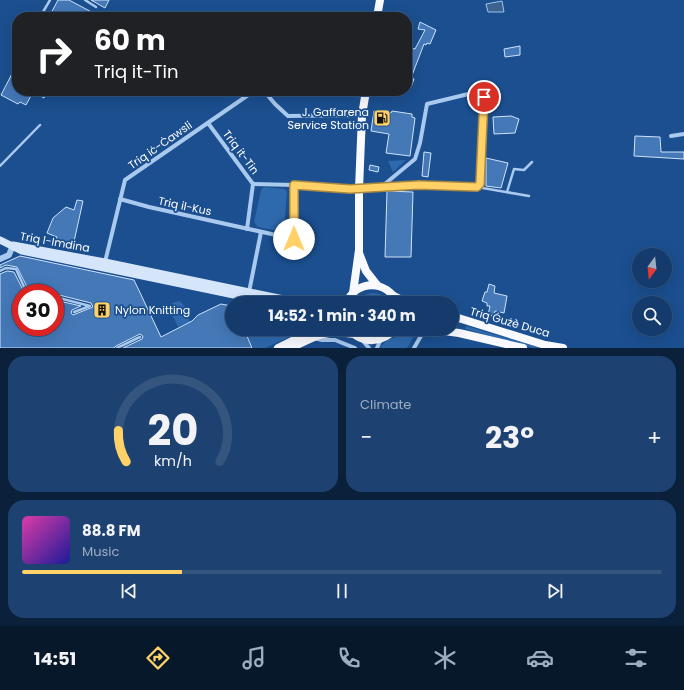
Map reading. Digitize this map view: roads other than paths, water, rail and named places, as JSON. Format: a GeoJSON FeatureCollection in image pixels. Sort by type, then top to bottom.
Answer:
{"type":"FeatureCollection","features":[{"type":"Feature","properties":{"kind":"highway"},"geometry":{"type":"LineString","coordinates":[[378,12],[380,0]]}},
{"type":"Feature","properties":{"kind":"highway"},"geometry":{"type":"LineString","coordinates":[[349,296],[358,250],[362,115],[365,96]]}},
{"type":"Feature","properties":{"kind":"highway"},"geometry":{"type":"LineString","coordinates":[[358,250],[366,271],[377,286]]}},
{"type":"Feature","properties":{"kind":"highway"},"geometry":{"type":"LineString","coordinates":[[351,296],[359,288],[368,285],[384,288],[392,296]]}},
{"type":"Feature","properties":{"kind":"highway","name":"Triq Ġużè Duca"},"geometry":{"type":"LineString","coordinates":[[459,318],[544,344],[563,348]]}},
{"type":"Feature","properties":{"kind":"highway"},"geometry":{"type":"LineString","coordinates":[[459,333],[522,348]]}},
{"type":"Feature","properties":{"kind":"highway"},"geometry":{"type":"LineString","coordinates":[[278,348],[310,336]]}},
{"type":"Feature","properties":{"kind":"highway"},"geometry":{"type":"LineString","coordinates":[[291,348],[310,336]]}},
{"type":"Feature","properties":{"kind":"highway"},"geometry":{"type":"LineString","coordinates":[[360,336],[367,340],[381,339],[385,336]]}},
{"type":"Feature","properties":{"kind":"main road"},"geometry":{"type":"LineString","coordinates":[[0,240],[13,245]]}},
{"type":"Feature","properties":{"kind":"main road","name":"Triq l-Imdina"},"geometry":{"type":"LineString","coordinates":[[13,245],[105,262],[265,296]]}},
{"type":"Feature","properties":{"kind":"main road","name":"Triq l-Imdina"},"geometry":{"type":"LineString","coordinates":[[13,245],[22,251],[238,296]]}},
{"type":"Feature","properties":{"kind":"street"},"geometry":{"type":"LineString","coordinates":[[380,188],[415,159],[420,143],[427,104],[485,90],[480,184],[477,187]]}},
{"type":"Feature","properties":{"kind":"street","name":"Triq iċ-Ċawsli"},"geometry":{"type":"LineString","coordinates":[[105,262],[125,180],[247,96]]}},
{"type":"Feature","properties":{"kind":"street"},"geometry":{"type":"LineString","coordinates":[[268,96],[274,104],[288,116],[362,115]]}},
{"type":"Feature","properties":{"kind":"street","name":"Triq it-Tin"},"geometry":{"type":"LineString","coordinates":[[208,123],[253,184],[359,189],[419,185],[477,187]]}},
{"type":"Feature","properties":{"kind":"street"},"geometry":{"type":"LineString","coordinates":[[671,136],[684,134]]}},
{"type":"Feature","properties":{"kind":"street"},"geometry":{"type":"LineString","coordinates":[[246,228],[253,184]]}},
{"type":"Feature","properties":{"kind":"street"},"geometry":{"type":"LineString","coordinates":[[294,185],[294,251]]}},
{"type":"Feature","properties":{"kind":"street","name":"Triq il-Kus"},"geometry":{"type":"LineString","coordinates":[[120,199],[149,207],[294,239]]}},
{"type":"Feature","properties":{"kind":"street"},"geometry":{"type":"LineString","coordinates":[[249,293],[262,232]]}},
{"type":"Feature","properties":{"kind":"street"},"geometry":{"type":"LineString","coordinates":[[0,259],[9,255],[13,245]]}},
{"type":"Feature","properties":{"kind":"street"},"geometry":{"type":"LineString","coordinates":[[310,336],[322,340],[335,340],[355,348]]}},
{"type":"Feature","properties":{"kind":"street"},"geometry":{"type":"LineString","coordinates":[[358,336],[368,345],[369,348]]}},
{"type":"Feature","properties":{"kind":"street"},"geometry":{"type":"LineString","coordinates":[[414,348],[420,336]]}},
{"type":"Feature","properties":{"kind":"street"},"geometry":{"type":"LineString","coordinates":[[377,348],[381,339]]}},
{"type":"Feature","properties":{"kind":"lane"},"geometry":{"type":"LineString","coordinates":[[43,12],[50,0]]}},
{"type":"Feature","properties":{"kind":"lane"},"geometry":{"type":"LineString","coordinates":[[85,0],[96,7]]}},
{"type":"Feature","properties":{"kind":"lane"},"geometry":{"type":"LineString","coordinates":[[0,166],[40,125]]}},
{"type":"Feature","properties":{"kind":"lane"},"geometry":{"type":"LineString","coordinates":[[507,192],[514,169],[524,170],[532,162]]}},
{"type":"Feature","properties":{"kind":"lane"},"geometry":{"type":"LineString","coordinates":[[477,187],[529,196]]}},
{"type":"Feature","properties":{"kind":"lane"},"geometry":{"type":"LineString","coordinates":[[0,271],[6,268],[16,269],[23,284]]}},
{"type":"Feature","properties":{"kind":"lane"},"geometry":{"type":"LineString","coordinates":[[64,299],[90,306],[74,312]]}},
{"type":"Feature","properties":{"kind":"lane"},"geometry":{"type":"LineString","coordinates":[[117,348],[140,337]]}},
{"type":"Feature","properties":{"kind":"place","name":"J. Gaffarena Service Station"},"geometry":{"type":"Point","coordinates":[382,118]}},
{"type":"Feature","properties":{"kind":"place","name":"Nylon Knitting"},"geometry":{"type":"Point","coordinates":[102,310]}}]}
